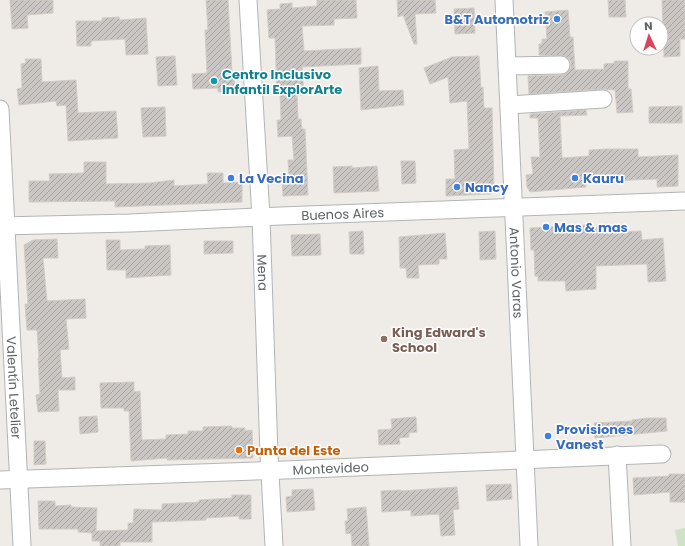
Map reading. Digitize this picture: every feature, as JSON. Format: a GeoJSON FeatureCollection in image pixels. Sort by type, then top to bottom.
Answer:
{"type":"FeatureCollection","features":[{"type":"Feature","properties":{"kind":"street","name":"Mena"},"geometry":{"type":"LineString","coordinates":[[248,0],[261,217],[274,546]]}},
{"type":"Feature","properties":{"kind":"street","name":"Antonio Varas"},"geometry":{"type":"LineString","coordinates":[[504,0],[529,546]]}},
{"type":"Feature","properties":{"kind":"street"},"geometry":{"type":"LineString","coordinates":[[507,66],[561,65]]}},
{"type":"Feature","properties":{"kind":"street"},"geometry":{"type":"LineString","coordinates":[[509,105],[603,99]]}},
{"type":"Feature","properties":{"kind":"street","name":"Valentín Letelier"},"geometry":{"type":"LineString","coordinates":[[0,108],[3,226],[22,546]]}},
{"type":"Feature","properties":{"kind":"street","name":"Buenos Aires"},"geometry":{"type":"LineString","coordinates":[[3,226],[130,223],[685,201]]}},
{"type":"Feature","properties":{"kind":"street","name":"Montevideo"},"geometry":{"type":"LineString","coordinates":[[0,480],[270,471],[662,454]]}},
{"type":"Feature","properties":{"kind":"street"},"geometry":{"type":"LineString","coordinates":[[617,455],[622,546]]}},
{"type":"Feature","properties":{"kind":"green space"},"geometry":{"type":"Polygon","coordinates":[[[685,528],[685,546],[678,546],[675,530],[685,528]]]}},
{"type":"Feature","properties":{"kind":"building"},"geometry":{"type":"Polygon","coordinates":[[[10,0],[53,0],[53,13],[27,15],[28,28],[12,29],[10,0]]]}},
{"type":"Feature","properties":{"kind":"building"},"geometry":{"type":"Polygon","coordinates":[[[206,0],[228,0],[232,72],[234,72],[235,91],[218,92],[218,88],[193,89],[192,74],[207,73],[205,30],[208,30],[206,0]]]}},
{"type":"Feature","properties":{"kind":"building"},"geometry":{"type":"Polygon","coordinates":[[[317,0],[356,0],[357,18],[334,19],[334,25],[302,26],[304,51],[361,48],[361,64],[302,67],[304,95],[297,95],[298,119],[301,119],[302,129],[305,129],[308,195],[283,196],[282,181],[285,181],[285,176],[289,176],[288,160],[294,160],[292,136],[278,137],[277,120],[281,120],[280,93],[277,94],[275,38],[269,38],[267,10],[280,9],[280,4],[292,3],[292,8],[317,6],[317,0]]]}},
{"type":"Feature","properties":{"kind":"building"},"geometry":{"type":"Polygon","coordinates":[[[397,0],[435,0],[436,13],[415,14],[417,44],[414,44],[403,15],[398,17],[397,0]]]}},
{"type":"Feature","properties":{"kind":"building"},"geometry":{"type":"Polygon","coordinates":[[[608,0],[625,0],[626,17],[609,17],[608,0]]]}},
{"type":"Feature","properties":{"kind":"building"},"geometry":{"type":"Polygon","coordinates":[[[662,0],[685,1],[685,39],[680,39],[680,56],[664,57],[669,56],[669,16],[663,16],[662,0]]]}},
{"type":"Feature","properties":{"kind":"building"},"geometry":{"type":"Polygon","coordinates":[[[474,8],[475,33],[455,34],[454,9],[474,8]]]}},
{"type":"Feature","properties":{"kind":"building"},"geometry":{"type":"Polygon","coordinates":[[[568,10],[570,37],[573,37],[575,70],[604,69],[604,64],[615,63],[614,61],[628,61],[628,89],[631,89],[633,112],[617,113],[615,90],[602,89],[529,94],[528,76],[561,75],[570,69],[570,60],[565,56],[539,55],[539,44],[542,44],[542,39],[547,39],[545,12],[568,10]]]}},
{"type":"Feature","properties":{"kind":"building"},"geometry":{"type":"Polygon","coordinates":[[[119,17],[120,20],[146,18],[148,54],[126,55],[125,39],[91,41],[91,46],[77,46],[76,21],[102,21],[102,18],[119,17]]]}},
{"type":"Feature","properties":{"kind":"building"},"geometry":{"type":"Polygon","coordinates":[[[175,56],[177,85],[158,86],[156,57],[175,56]]]}},
{"type":"Feature","properties":{"kind":"building"},"geometry":{"type":"Polygon","coordinates":[[[479,56],[484,108],[492,108],[494,191],[491,194],[446,196],[446,179],[455,179],[454,150],[469,149],[467,101],[450,103],[448,77],[430,84],[424,68],[452,57],[479,56]]]}},
{"type":"Feature","properties":{"kind":"building"},"geometry":{"type":"Polygon","coordinates":[[[25,59],[41,59],[42,82],[76,80],[78,113],[116,111],[118,138],[68,141],[66,105],[57,106],[56,101],[19,105],[17,89],[22,88],[21,64],[26,63],[25,59]]]}},
{"type":"Feature","properties":{"kind":"building"},"geometry":{"type":"Polygon","coordinates":[[[378,66],[379,91],[403,90],[404,105],[361,110],[359,68],[378,66]]]}},
{"type":"Feature","properties":{"kind":"building"},"geometry":{"type":"Polygon","coordinates":[[[682,106],[682,123],[649,123],[649,107],[682,106]]]}},
{"type":"Feature","properties":{"kind":"building"},"geometry":{"type":"Polygon","coordinates":[[[165,107],[166,136],[143,137],[141,108],[165,107]]]}},
{"type":"Feature","properties":{"kind":"building"},"geometry":{"type":"Polygon","coordinates":[[[586,110],[587,115],[560,116],[562,158],[589,156],[589,150],[607,149],[638,149],[638,157],[678,155],[678,186],[657,187],[657,179],[586,182],[586,187],[530,192],[527,187],[526,175],[533,174],[531,157],[540,157],[538,118],[530,118],[530,114],[586,110]]]}},
{"type":"Feature","properties":{"kind":"building"},"geometry":{"type":"Polygon","coordinates":[[[401,161],[415,161],[416,183],[402,184],[401,161]]]}},
{"type":"Feature","properties":{"kind":"building"},"geometry":{"type":"Polygon","coordinates":[[[84,162],[106,162],[106,184],[150,183],[174,180],[174,186],[208,184],[207,173],[223,173],[223,183],[242,182],[242,202],[115,207],[115,201],[29,202],[29,181],[50,181],[49,174],[84,173],[84,162]]]}},
{"type":"Feature","properties":{"kind":"building"},"geometry":{"type":"Polygon","coordinates":[[[352,166],[352,168],[377,166],[379,191],[334,193],[333,167],[352,166]]]}},
{"type":"Feature","properties":{"kind":"building"},"geometry":{"type":"Polygon","coordinates":[[[586,225],[586,228],[619,225],[620,232],[641,231],[642,240],[663,238],[666,281],[648,282],[647,264],[596,266],[596,289],[566,291],[565,281],[538,281],[538,276],[535,276],[534,250],[531,250],[530,228],[586,225]]]}},
{"type":"Feature","properties":{"kind":"building"},"geometry":{"type":"Polygon","coordinates":[[[363,231],[364,254],[350,254],[349,232],[363,231]]]}},
{"type":"Feature","properties":{"kind":"building"},"geometry":{"type":"Polygon","coordinates":[[[495,231],[496,259],[480,260],[479,232],[495,231]]]}},
{"type":"Feature","properties":{"kind":"building"},"geometry":{"type":"Polygon","coordinates":[[[445,233],[447,259],[439,259],[439,264],[418,265],[419,278],[407,278],[406,268],[400,268],[399,237],[445,233]]]}},
{"type":"Feature","properties":{"kind":"building"},"geometry":{"type":"Polygon","coordinates":[[[320,234],[321,255],[292,256],[291,235],[320,234]]]}},
{"type":"Feature","properties":{"kind":"building"},"geometry":{"type":"Polygon","coordinates":[[[57,239],[58,258],[43,258],[47,301],[85,299],[86,318],[66,319],[69,349],[60,350],[62,378],[75,377],[75,390],[58,390],[59,411],[38,412],[36,395],[40,394],[37,330],[27,330],[25,304],[28,304],[24,245],[33,240],[57,239]]]}},
{"type":"Feature","properties":{"kind":"building"},"geometry":{"type":"Polygon","coordinates":[[[106,240],[120,240],[120,250],[145,249],[145,246],[170,245],[171,275],[126,278],[126,270],[107,270],[106,240]]]}},
{"type":"Feature","properties":{"kind":"building"},"geometry":{"type":"Polygon","coordinates":[[[204,241],[233,241],[233,253],[204,254],[204,241]]]}},
{"type":"Feature","properties":{"kind":"building"},"geometry":{"type":"Polygon","coordinates":[[[134,382],[134,392],[140,391],[142,440],[166,439],[166,435],[188,434],[188,431],[203,431],[203,427],[232,426],[232,428],[245,428],[245,431],[252,430],[253,458],[167,460],[167,458],[131,461],[129,411],[124,411],[124,408],[101,408],[100,383],[134,382]]]}},
{"type":"Feature","properties":{"kind":"building"},"geometry":{"type":"Polygon","coordinates":[[[97,416],[98,432],[80,434],[79,417],[97,416]]]}},
{"type":"Feature","properties":{"kind":"building"},"geometry":{"type":"Polygon","coordinates":[[[416,417],[417,432],[409,433],[409,437],[399,438],[400,444],[379,445],[378,430],[392,429],[391,419],[416,417]]]}},
{"type":"Feature","properties":{"kind":"building"},"geometry":{"type":"Polygon","coordinates":[[[646,418],[666,418],[667,431],[595,438],[594,423],[632,421],[646,418]]]}},
{"type":"Feature","properties":{"kind":"building"},"geometry":{"type":"Polygon","coordinates":[[[34,441],[45,441],[46,464],[34,465],[34,441]]]}},
{"type":"Feature","properties":{"kind":"building"},"geometry":{"type":"Polygon","coordinates":[[[669,474],[685,474],[685,502],[670,502],[670,492],[634,495],[633,478],[669,476],[669,474]]]}},
{"type":"Feature","properties":{"kind":"building"},"geometry":{"type":"Polygon","coordinates":[[[511,484],[512,499],[487,501],[486,485],[511,484]]]}},
{"type":"Feature","properties":{"kind":"building"},"geometry":{"type":"Polygon","coordinates":[[[457,487],[459,509],[453,510],[455,535],[441,536],[439,514],[411,516],[411,510],[382,512],[381,491],[457,487]]]}},
{"type":"Feature","properties":{"kind":"building"},"geometry":{"type":"Polygon","coordinates":[[[313,489],[315,510],[287,512],[286,497],[292,496],[292,490],[313,489]]]}},
{"type":"Feature","properties":{"kind":"building"},"geometry":{"type":"Polygon","coordinates":[[[232,495],[251,495],[251,519],[239,519],[239,516],[206,518],[206,520],[152,522],[152,542],[120,542],[120,546],[100,546],[100,541],[92,541],[92,533],[78,532],[78,529],[39,529],[38,501],[55,501],[55,506],[71,505],[71,507],[97,508],[96,531],[128,530],[128,523],[133,523],[134,509],[162,510],[162,504],[232,498],[232,495]]]}},
{"type":"Feature","properties":{"kind":"building"},"geometry":{"type":"Polygon","coordinates":[[[366,507],[369,546],[352,546],[351,533],[346,534],[345,521],[348,521],[347,509],[366,507]]]}},
{"type":"Feature","properties":{"kind":"place","name":"B&T Automotriz"},"geometry":{"type":"Point","coordinates":[557,19]}},
{"type":"Feature","properties":{"kind":"place","name":"Centro Inclusivo Infantil ExplorArte"},"geometry":{"type":"Point","coordinates":[214,81]}},
{"type":"Feature","properties":{"kind":"place","name":"La Vecina"},"geometry":{"type":"Point","coordinates":[231,178]}},
{"type":"Feature","properties":{"kind":"place","name":"Kauru"},"geometry":{"type":"Point","coordinates":[575,178]}},
{"type":"Feature","properties":{"kind":"place","name":"Nancy"},"geometry":{"type":"Point","coordinates":[457,187]}},
{"type":"Feature","properties":{"kind":"place","name":"Mas & mas"},"geometry":{"type":"Point","coordinates":[546,227]}},
{"type":"Feature","properties":{"kind":"place","name":"King Edward's School"},"geometry":{"type":"Point","coordinates":[384,339]}},
{"type":"Feature","properties":{"kind":"place","name":"Provisiones Vanest"},"geometry":{"type":"Point","coordinates":[548,436]}},
{"type":"Feature","properties":{"kind":"place","name":"Punta del Este"},"geometry":{"type":"Point","coordinates":[239,450]}}]}
